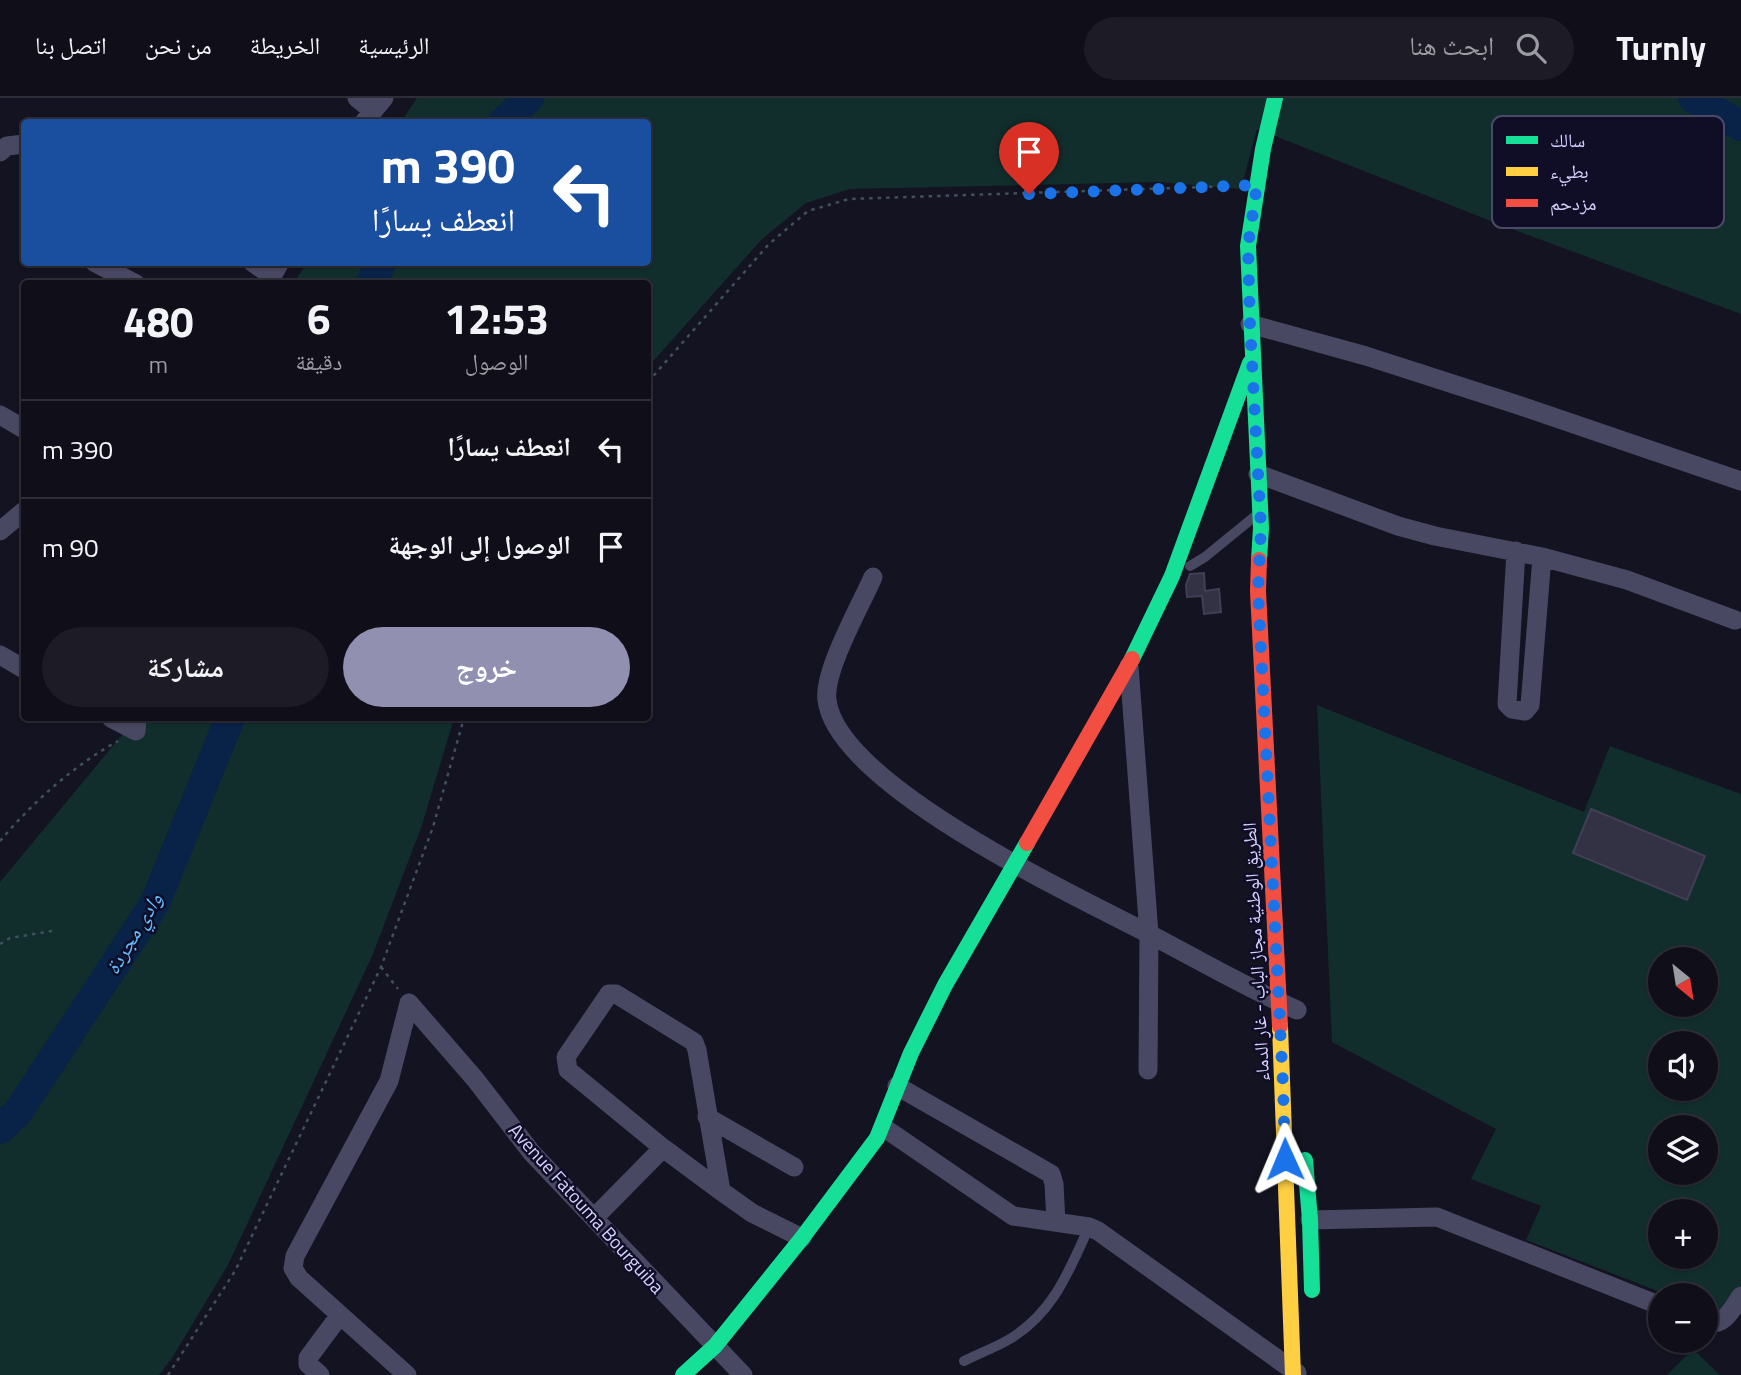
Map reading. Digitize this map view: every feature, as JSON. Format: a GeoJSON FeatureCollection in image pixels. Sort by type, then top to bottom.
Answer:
{"type":"FeatureCollection","features":[{"type":"Feature","properties":{"kind":"main road","name":"الطريق الوطنية مجاز الباب - غار الدماء"},"geometry":{"type":"LineString","coordinates":[[1275,98],[1263,149],[1248,246],[1260,520],[1258,591],[1264,728],[1293,1008],[1283,1085],[1296,1373]]}},
{"type":"Feature","properties":{"kind":"main road"},"geometry":{"type":"LineString","coordinates":[[683,1375],[715,1346],[877,1139],[897,1086],[944,985],[1129,666],[1172,576],[1252,359]]}},
{"type":"Feature","properties":{"kind":"main road","name":"الطريق الوطنية مجاز الباب - غار الدماء"},"geometry":{"type":"LineString","coordinates":[[1260,520],[1275,590]]}},
{"type":"Feature","properties":{"kind":"main road"},"geometry":{"type":"LineString","coordinates":[[1264,728],[1285,730]]}},
{"type":"Feature","properties":{"kind":"main road"},"geometry":{"type":"LineString","coordinates":[[1283,1085],[1301,1086]]}},
{"type":"Feature","properties":{"kind":"main road"},"geometry":{"type":"LineString","coordinates":[[1285,1159],[1304,1152],[1310,1220],[1312,1310]]}},
{"type":"Feature","properties":{"kind":"street"},"geometry":{"type":"LineString","coordinates":[[0,152],[7,146],[21,144]]}},
{"type":"Feature","properties":{"kind":"street"},"geometry":{"type":"LineString","coordinates":[[102,266],[128,280]]}},
{"type":"Feature","properties":{"kind":"street"},"geometry":{"type":"LineString","coordinates":[[1250,324],[1366,356],[1741,481]]}},
{"type":"Feature","properties":{"kind":"street"},"geometry":{"type":"LineString","coordinates":[[0,415],[21,427]]}},
{"type":"Feature","properties":{"kind":"street"},"geometry":{"type":"LineString","coordinates":[[1258,474],[1398,526],[1542,557],[1627,580],[1735,620]]}},
{"type":"Feature","properties":{"kind":"street"},"geometry":{"type":"LineString","coordinates":[[0,531],[21,514]]}},
{"type":"Feature","properties":{"kind":"street"},"geometry":{"type":"LineString","coordinates":[[1516,551],[1507,704],[1511,709],[1525,710],[1530,705],[1542,557]]}},
{"type":"Feature","properties":{"kind":"street"},"geometry":{"type":"LineString","coordinates":[[873,577],[828,681],[827,699],[831,717],[872,769],[896,790],[1014,865],[1293,1008]]}},
{"type":"Feature","properties":{"kind":"street"},"geometry":{"type":"LineString","coordinates":[[0,655],[21,667]]}},
{"type":"Feature","properties":{"kind":"street"},"geometry":{"type":"LineString","coordinates":[[1129,666],[1149,934],[1148,1070]]}},
{"type":"Feature","properties":{"kind":"street"},"geometry":{"type":"LineString","coordinates":[[721,1191],[694,1042],[616,994],[609,994],[566,1057],[565,1064],[572,1074],[721,1191],[752,1213],[802,1238]]}},
{"type":"Feature","properties":{"kind":"street"},"geometry":{"type":"LineString","coordinates":[[407,1375],[299,1278],[293,1263],[389,1081],[409,1003]]}},
{"type":"Feature","properties":{"kind":"street","name":"Avenue Fatouma Bourguiba"},"geometry":{"type":"LineString","coordinates":[[409,1003],[475,1079],[532,1153],[743,1375]]}},
{"type":"Feature","properties":{"kind":"street"},"geometry":{"type":"LineString","coordinates":[[897,1086],[1051,1174],[1056,1222]]}},
{"type":"Feature","properties":{"kind":"street"},"geometry":{"type":"LineString","coordinates":[[707,1117],[794,1167]]}},
{"type":"Feature","properties":{"kind":"street"},"geometry":{"type":"LineString","coordinates":[[883,1126],[1013,1216],[1089,1227],[1296,1373]]}},
{"type":"Feature","properties":{"kind":"street"},"geometry":{"type":"LineString","coordinates":[[594,1218],[663,1147]]}},
{"type":"Feature","properties":{"kind":"street"},"geometry":{"type":"LineString","coordinates":[[1310,1220],[1437,1217],[1648,1301]]}},
{"type":"Feature","properties":{"kind":"street"},"geometry":{"type":"LineString","coordinates":[[1718,1324],[1741,1296]]}},
{"type":"Feature","properties":{"kind":"street"},"geometry":{"type":"LineString","coordinates":[[320,1375],[307,1361],[340,1315]]}},
{"type":"Feature","properties":{"kind":"lane"},"geometry":{"type":"LineString","coordinates":[[1190,566],[1260,520]]}},
{"type":"Feature","properties":{"kind":"lane"},"geometry":{"type":"LineString","coordinates":[[964,1361],[1009,1340],[1049,1306],[1063,1284],[1089,1227]]}},
{"type":"Feature","properties":{"kind":"path"},"geometry":{"type":"LineString","coordinates":[[651,379],[769,244],[808,211],[849,199],[1257,185]]}},
{"type":"Feature","properties":{"kind":"path"},"geometry":{"type":"LineString","coordinates":[[168,1375],[235,1271],[381,967],[433,827],[463,721]]}},
{"type":"Feature","properties":{"kind":"path"},"geometry":{"type":"LineString","coordinates":[[0,841],[38,801],[87,758],[136,724]]}},
{"type":"Feature","properties":{"kind":"path"},"geometry":{"type":"LineString","coordinates":[[0,944],[10,938],[52,931]]}},
{"type":"Feature","properties":{"kind":"path"},"geometry":{"type":"LineString","coordinates":[[381,967],[409,1003]]}},
{"type":"Feature","properties":{"kind":"green space"},"geometry":{"type":"Polygon","coordinates":[[[417,98],[1741,98],[1741,314],[1509,228],[1724,228],[1724,116],[1492,116],[1492,221],[1257,129],[1241,189],[1159,182],[850,189],[806,203],[762,239],[651,364],[651,280],[296,280],[305,266],[651,266],[651,119],[403,119],[417,98]]]}},
{"type":"Feature","properties":{"kind":"green space"},"geometry":{"type":"Polygon","coordinates":[[[1317,705],[1584,812],[1610,746],[1741,794],[1741,1285],[1720,1315],[1718,1283],[1648,1283],[1648,1287],[1526,1240],[1541,1206],[1471,1179],[1496,1129],[1332,1042],[1317,705]]]}},
{"type":"Feature","properties":{"kind":"green space"},"geometry":{"type":"Polygon","coordinates":[[[134,721],[453,721],[422,825],[373,954],[228,1265],[159,1375],[0,1375],[0,882],[134,721]]]}},
{"type":"Feature","properties":{"kind":"green space"},"geometry":{"type":"Polygon","coordinates":[[[1689,1353],[1697,1353],[1720,1375],[1667,1375],[1689,1353]]]}},
{"type":"Feature","properties":{"kind":"building"},"geometry":{"type":"Polygon","coordinates":[[[1204,573],[1205,591],[1219,589],[1221,612],[1204,614],[1202,596],[1187,597],[1186,585],[1190,574],[1204,573]]]}},
{"type":"Feature","properties":{"kind":"building"},"geometry":{"type":"Polygon","coordinates":[[[1591,809],[1705,856],[1687,900],[1573,853],[1591,809]]]}},
{"type":"Feature","properties":{"kind":"waterway","name":"وادي مجردة"},"geometry":{"type":"LineString","coordinates":[[506,119],[529,98]]}},
{"type":"Feature","properties":{"kind":"waterway","name":"وادي مجردة"},"geometry":{"type":"LineString","coordinates":[[1693,98],[1724,116]]}},
{"type":"Feature","properties":{"kind":"waterway","name":"وادي مجردة"},"geometry":{"type":"LineString","coordinates":[[1724,116],[1741,126]]}},
{"type":"Feature","properties":{"kind":"waterway","name":"وادي مجردة"},"geometry":{"type":"LineString","coordinates":[[372,280],[380,266]]}},
{"type":"Feature","properties":{"kind":"waterway","name":"وادي مجردة"},"geometry":{"type":"LineString","coordinates":[[0,1129],[18,1112],[155,903],[229,721]]}},
{"type":"Feature","properties":{"kind":"traffic: fast"},"geometry":{"type":"LineString","coordinates":[[1259,560],[1261,528],[1248,246],[1263,149],[1275,98]]}},
{"type":"Feature","properties":{"kind":"traffic: fast"},"geometry":{"type":"LineString","coordinates":[[1132,659],[1172,576],[1250,363]]}},
{"type":"Feature","properties":{"kind":"traffic: fast"},"geometry":{"type":"LineString","coordinates":[[683,1375],[715,1346],[802,1238],[877,1138],[911,1053],[945,985],[1027,843]]}},
{"type":"Feature","properties":{"kind":"traffic: fast"},"geometry":{"type":"LineString","coordinates":[[1305,1160],[1312,1290]]}},
{"type":"Feature","properties":{"kind":"traffic: slow"},"geometry":{"type":"LineString","coordinates":[[1280,1026],[1293,1375]]}},
{"type":"Feature","properties":{"kind":"traffic: jam"},"geometry":{"type":"LineString","coordinates":[[1259,560],[1258,591],[1280,1026]]}},
{"type":"Feature","properties":{"kind":"traffic: jam"},"geometry":{"type":"LineString","coordinates":[[1027,843],[1132,659]]}},
{"type":"Feature","properties":{"kind":"route"},"geometry":{"type":"LineString","coordinates":[[1029,194],[1257,185],[1248,246],[1250,324],[1261,528],[1258,591],[1285,1159]]}}]}
